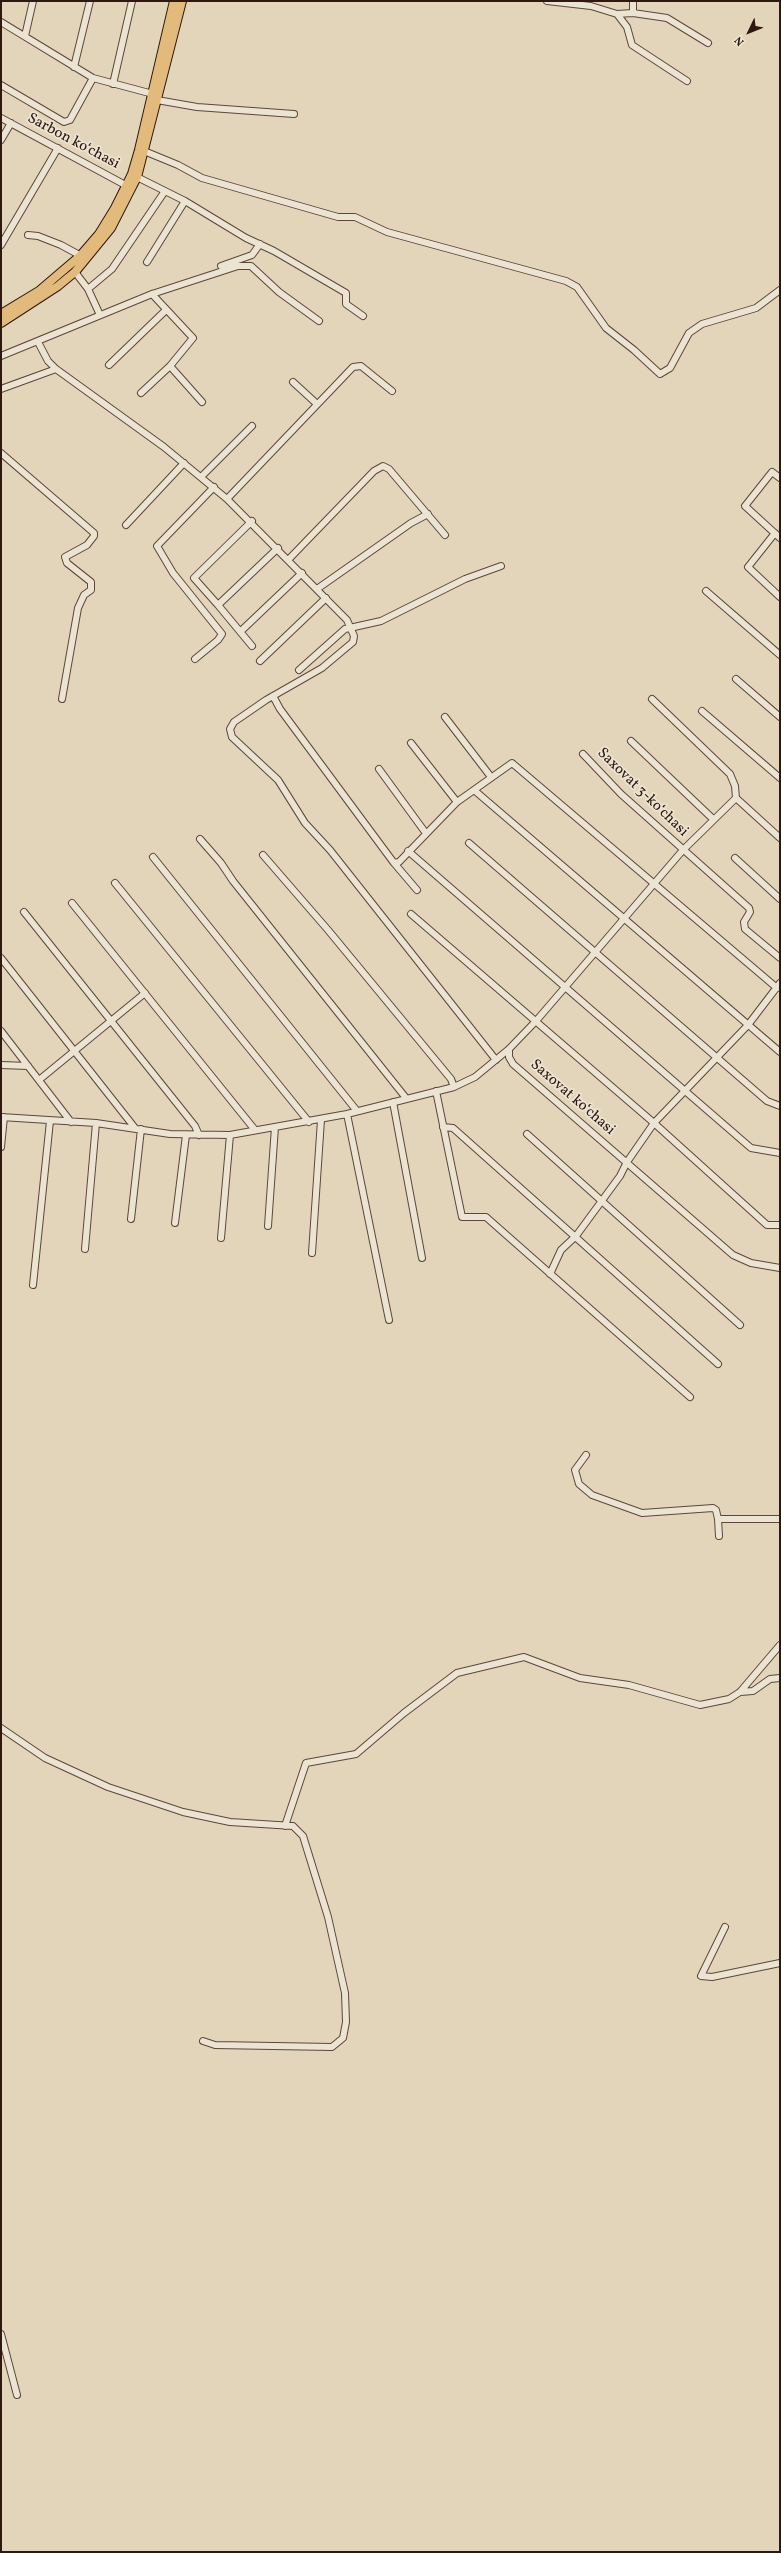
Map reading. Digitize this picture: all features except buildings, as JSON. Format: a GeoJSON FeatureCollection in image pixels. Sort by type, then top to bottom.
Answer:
{"type":"FeatureCollection","features":[{"type":"Feature","properties":{"kind":"main road"},"geometry":{"type":"LineString","coordinates":[[1,314],[39,291],[83,257],[111,228],[130,187],[144,151],[174,1]]}},
{"type":"Feature","properties":{"kind":"main road"},"geometry":{"type":"LineString","coordinates":[[135,175],[182,1]]}},
{"type":"Feature","properties":{"kind":"main road"},"geometry":{"type":"LineString","coordinates":[[1,323],[40,300],[75,272],[83,257]]}},
{"type":"Feature","properties":{"kind":"street"},"geometry":{"type":"LineString","coordinates":[[24,36],[33,1]]}},
{"type":"Feature","properties":{"kind":"street"},"geometry":{"type":"LineString","coordinates":[[74,67],[90,1]]}},
{"type":"Feature","properties":{"kind":"street"},"geometry":{"type":"LineString","coordinates":[[112,84],[132,1]]}},
{"type":"Feature","properties":{"kind":"street"},"geometry":{"type":"LineString","coordinates":[[547,1],[591,6],[617,14],[632,13],[666,18],[708,43]]}},
{"type":"Feature","properties":{"kind":"street"},"geometry":{"type":"LineString","coordinates":[[632,13],[633,1]]}},
{"type":"Feature","properties":{"kind":"street"},"geometry":{"type":"LineString","coordinates":[[617,14],[627,27],[632,45],[687,81]]}},
{"type":"Feature","properties":{"kind":"street"},"geometry":{"type":"LineString","coordinates":[[1,22],[93,78],[112,84],[155,97],[197,107],[294,114]]}},
{"type":"Feature","properties":{"kind":"street"},"geometry":{"type":"LineString","coordinates":[[1,85],[64,122],[70,120],[93,78]]}},
{"type":"Feature","properties":{"kind":"street","name":"Sarbon koʻchasi"},"geometry":{"type":"LineString","coordinates":[[1,118],[130,187]]}},
{"type":"Feature","properties":{"kind":"street"},"geometry":{"type":"LineString","coordinates":[[1,140],[10,123]]}},
{"type":"Feature","properties":{"kind":"street"},"geometry":{"type":"LineString","coordinates":[[1,245],[58,148]]}},
{"type":"Feature","properties":{"kind":"street"},"geometry":{"type":"LineString","coordinates":[[144,151],[178,165],[202,178],[338,217],[355,217],[387,232],[566,281],[577,287],[606,328],[634,350],[660,374],[670,368],[690,332],[702,324],[756,308],[780,290]]}},
{"type":"Feature","properties":{"kind":"street"},"geometry":{"type":"LineString","coordinates":[[135,175],[185,200],[246,238],[260,244],[346,293],[346,304],[363,316]]}},
{"type":"Feature","properties":{"kind":"street"},"geometry":{"type":"LineString","coordinates":[[88,289],[112,269],[166,191]]}},
{"type":"Feature","properties":{"kind":"street"},"geometry":{"type":"LineString","coordinates":[[147,262],[185,200]]}},
{"type":"Feature","properties":{"kind":"street"},"geometry":{"type":"LineString","coordinates":[[28,235],[38,236],[83,257]]}},
{"type":"Feature","properties":{"kind":"street"},"geometry":{"type":"LineString","coordinates":[[164,292],[168,287],[252,254],[260,244]]}},
{"type":"Feature","properties":{"kind":"street"},"geometry":{"type":"LineString","coordinates":[[1,356],[152,294],[164,292],[229,268],[248,265],[279,292],[319,321]]}},
{"type":"Feature","properties":{"kind":"street"},"geometry":{"type":"LineString","coordinates":[[75,272],[88,289],[100,315]]}},
{"type":"Feature","properties":{"kind":"street"},"geometry":{"type":"LineString","coordinates":[[141,393],[170,366],[193,338],[152,294]]}},
{"type":"Feature","properties":{"kind":"street"},"geometry":{"type":"LineString","coordinates":[[109,365],[166,310]]}},
{"type":"Feature","properties":{"kind":"street"},"geometry":{"type":"LineString","coordinates":[[38,342],[56,369],[202,476],[252,521],[318,589],[351,626],[353,642],[322,668],[273,696],[234,722],[230,729],[232,737],[278,780],[305,823],[330,850],[496,1060]]}},
{"type":"Feature","properties":{"kind":"street"},"geometry":{"type":"LineString","coordinates":[[227,499],[317,404],[357,365],[361,366],[392,391]]}},
{"type":"Feature","properties":{"kind":"street"},"geometry":{"type":"LineString","coordinates":[[170,366],[202,402]]}},
{"type":"Feature","properties":{"kind":"street"},"geometry":{"type":"LineString","coordinates":[[1,389],[56,369]]}},
{"type":"Feature","properties":{"kind":"street"},"geometry":{"type":"LineString","coordinates":[[293,382],[317,404]]}},
{"type":"Feature","properties":{"kind":"street"},"geometry":{"type":"LineString","coordinates":[[202,476],[252,426]]}},
{"type":"Feature","properties":{"kind":"street"},"geometry":{"type":"LineString","coordinates":[[1,453],[94,533],[94,536],[86,545],[70,552],[65,557],[67,563],[91,582],[91,590],[84,595],[78,608],[62,699]]}},
{"type":"Feature","properties":{"kind":"street"},"geometry":{"type":"LineString","coordinates":[[126,525],[184,463]]}},
{"type":"Feature","properties":{"kind":"street"},"geometry":{"type":"LineString","coordinates":[[289,559],[374,471],[382,466],[388,469],[445,535]]}},
{"type":"Feature","properties":{"kind":"street"},"geometry":{"type":"LineString","coordinates":[[780,478],[772,472],[745,506],[778,535],[748,567],[780,596]]}},
{"type":"Feature","properties":{"kind":"street"},"geometry":{"type":"LineString","coordinates":[[195,659],[218,640],[222,634],[173,573],[157,546],[214,487]]}},
{"type":"Feature","properties":{"kind":"street"},"geometry":{"type":"LineString","coordinates":[[318,589],[411,523],[428,514]]}},
{"type":"Feature","properties":{"kind":"street"},"geometry":{"type":"LineString","coordinates":[[252,521],[194,578],[218,604],[252,646]]}},
{"type":"Feature","properties":{"kind":"street"},"geometry":{"type":"LineString","coordinates":[[218,604],[278,548]]}},
{"type":"Feature","properties":{"kind":"street"},"geometry":{"type":"LineString","coordinates":[[299,670],[351,626],[381,620],[465,579],[501,566]]}},
{"type":"Feature","properties":{"kind":"street"},"geometry":{"type":"LineString","coordinates":[[241,631],[302,573]]}},
{"type":"Feature","properties":{"kind":"street"},"geometry":{"type":"LineString","coordinates":[[706,591],[780,655]]}},
{"type":"Feature","properties":{"kind":"street"},"geometry":{"type":"LineString","coordinates":[[260,661],[326,598]]}},
{"type":"Feature","properties":{"kind":"street"},"geometry":{"type":"LineString","coordinates":[[736,679],[780,716]]}},
{"type":"Feature","properties":{"kind":"street"},"geometry":{"type":"LineString","coordinates":[[273,696],[280,709],[394,863],[417,890]]}},
{"type":"Feature","properties":{"kind":"street"},"geometry":{"type":"LineString","coordinates":[[652,698],[730,774],[735,786],[736,798],[780,838]]}},
{"type":"Feature","properties":{"kind":"street"},"geometry":{"type":"LineString","coordinates":[[702,711],[780,778]]}},
{"type":"Feature","properties":{"kind":"street"},"geometry":{"type":"LineString","coordinates":[[446,717],[491,777]]}},
{"type":"Feature","properties":{"kind":"street"},"geometry":{"type":"LineString","coordinates":[[631,741],[713,819]]}},
{"type":"Feature","properties":{"kind":"street"},"geometry":{"type":"LineString","coordinates":[[411,743],[457,802]]}},
{"type":"Feature","properties":{"kind":"street","name":"Saxovat 3-koʻchasi"},"geometry":{"type":"LineString","coordinates":[[583,754],[621,794],[683,850]]}},
{"type":"Feature","properties":{"kind":"street"},"geometry":{"type":"LineString","coordinates":[[394,863],[399,862],[425,832],[457,802],[512,763],[654,884],[778,986],[748,1024],[718,1058],[654,1123],[602,1201],[576,1236],[561,1250],[550,1274]]}},
{"type":"Feature","properties":{"kind":"street"},"geometry":{"type":"LineString","coordinates":[[379,769],[425,832]]}},
{"type":"Feature","properties":{"kind":"street"},"geometry":{"type":"LineString","coordinates":[[474,790],[780,1052]]}},
{"type":"Feature","properties":{"kind":"street"},"geometry":{"type":"LineString","coordinates":[[1,1147],[2,1117],[96,1123],[186,1135],[230,1135],[276,1126],[321,1120],[454,1087],[475,1077],[509,1049],[596,954],[683,850],[736,798]]}},
{"type":"Feature","properties":{"kind":"street"},"geometry":{"type":"LineString","coordinates":[[200,838],[406,1098]]}},
{"type":"Feature","properties":{"kind":"street"},"geometry":{"type":"LineString","coordinates":[[469,843],[767,1101],[780,1106]]}},
{"type":"Feature","properties":{"kind":"street"},"geometry":{"type":"LineString","coordinates":[[683,850],[749,908],[750,912],[744,922],[745,929],[780,958]]}},
{"type":"Feature","properties":{"kind":"street"},"geometry":{"type":"LineString","coordinates":[[408,851],[751,1148],[780,1153]]}},
{"type":"Feature","properties":{"kind":"street"},"geometry":{"type":"LineString","coordinates":[[263,855],[333,936],[451,1079],[454,1087]]}},
{"type":"Feature","properties":{"kind":"street"},"geometry":{"type":"LineString","coordinates":[[153,857],[357,1111]]}},
{"type":"Feature","properties":{"kind":"street"},"geometry":{"type":"LineString","coordinates":[[735,858],[780,899]]}},
{"type":"Feature","properties":{"kind":"street"},"geometry":{"type":"LineString","coordinates":[[115,883],[309,1122]]}},
{"type":"Feature","properties":{"kind":"street"},"geometry":{"type":"LineString","coordinates":[[72,903],[256,1130]]}},
{"type":"Feature","properties":{"kind":"street"},"geometry":{"type":"LineString","coordinates":[[24,912],[195,1126],[199,1135]]}},
{"type":"Feature","properties":{"kind":"street"},"geometry":{"type":"LineString","coordinates":[[411,914],[654,1123],[767,1225],[780,1225]]}},
{"type":"Feature","properties":{"kind":"street"},"geometry":{"type":"LineString","coordinates":[[1,958],[138,1129],[131,1219]]}},
{"type":"Feature","properties":{"kind":"street"},"geometry":{"type":"LineString","coordinates":[[39,1080],[145,993]]}},
{"type":"Feature","properties":{"kind":"street"},"geometry":{"type":"LineString","coordinates":[[1,1031],[71,1122]]}},
{"type":"Feature","properties":{"kind":"street","name":"Saxovat koʻchasi"},"geometry":{"type":"LineString","coordinates":[[509,1049],[509,1057],[513,1064],[733,1255],[751,1263],[780,1268]]}},
{"type":"Feature","properties":{"kind":"street"},"geometry":{"type":"LineString","coordinates":[[1,1065],[28,1066]]}},
{"type":"Feature","properties":{"kind":"street"},"geometry":{"type":"LineString","coordinates":[[436,1091],[462,1217],[486,1217],[690,1397]]}},
{"type":"Feature","properties":{"kind":"street"},"geometry":{"type":"LineString","coordinates":[[393,1102],[422,1258]]}},
{"type":"Feature","properties":{"kind":"street"},"geometry":{"type":"LineString","coordinates":[[347,1114],[389,1320]]}},
{"type":"Feature","properties":{"kind":"street"},"geometry":{"type":"LineString","coordinates":[[312,1253],[321,1120]]}},
{"type":"Feature","properties":{"kind":"street"},"geometry":{"type":"LineString","coordinates":[[33,1285],[50,1121]]}},
{"type":"Feature","properties":{"kind":"street"},"geometry":{"type":"LineString","coordinates":[[85,1249],[96,1123]]}},
{"type":"Feature","properties":{"kind":"street"},"geometry":{"type":"LineString","coordinates":[[268,1226],[276,1126]]}},
{"type":"Feature","properties":{"kind":"street"},"geometry":{"type":"LineString","coordinates":[[443,1126],[453,1128],[718,1364]]}},
{"type":"Feature","properties":{"kind":"street"},"geometry":{"type":"LineString","coordinates":[[527,1134],[740,1325]]}},
{"type":"Feature","properties":{"kind":"street"},"geometry":{"type":"LineString","coordinates":[[175,1223],[186,1135]]}},
{"type":"Feature","properties":{"kind":"street"},"geometry":{"type":"LineString","coordinates":[[220,1238],[230,1135]]}},
{"type":"Feature","properties":{"kind":"street"},"geometry":{"type":"LineString","coordinates":[[586,1455],[577,1466],[575,1476],[578,1484],[592,1495],[646,1514],[713,1508],[716,1510],[718,1519],[719,1536]]}},
{"type":"Feature","properties":{"kind":"street"},"geometry":{"type":"LineString","coordinates":[[718,1519],[780,1519]]}},
{"type":"Feature","properties":{"kind":"street"},"geometry":{"type":"LineString","coordinates":[[285,1826],[306,1763],[356,1754],[404,1713],[457,1673],[524,1657],[580,1678],[630,1685],[700,1705],[729,1699],[740,1692],[780,1645]]}},
{"type":"Feature","properties":{"kind":"street"},"geometry":{"type":"LineString","coordinates":[[740,1692],[753,1691],[770,1679],[780,1678]]}},
{"type":"Feature","properties":{"kind":"street"},"geometry":{"type":"LineString","coordinates":[[1,1728],[44,1758],[108,1787],[183,1812],[230,1822],[293,1826],[303,1836],[328,1917],[344,1993],[345,2033],[338,2045],[332,2047],[216,2045],[203,2041]]}},
{"type":"Feature","properties":{"kind":"street"},"geometry":{"type":"LineString","coordinates":[[725,1927],[701,1976],[712,1977],[780,1964]]}},
{"type":"Feature","properties":{"kind":"street"},"geometry":{"type":"LineString","coordinates":[[1,2334],[17,2395]]}}]}
